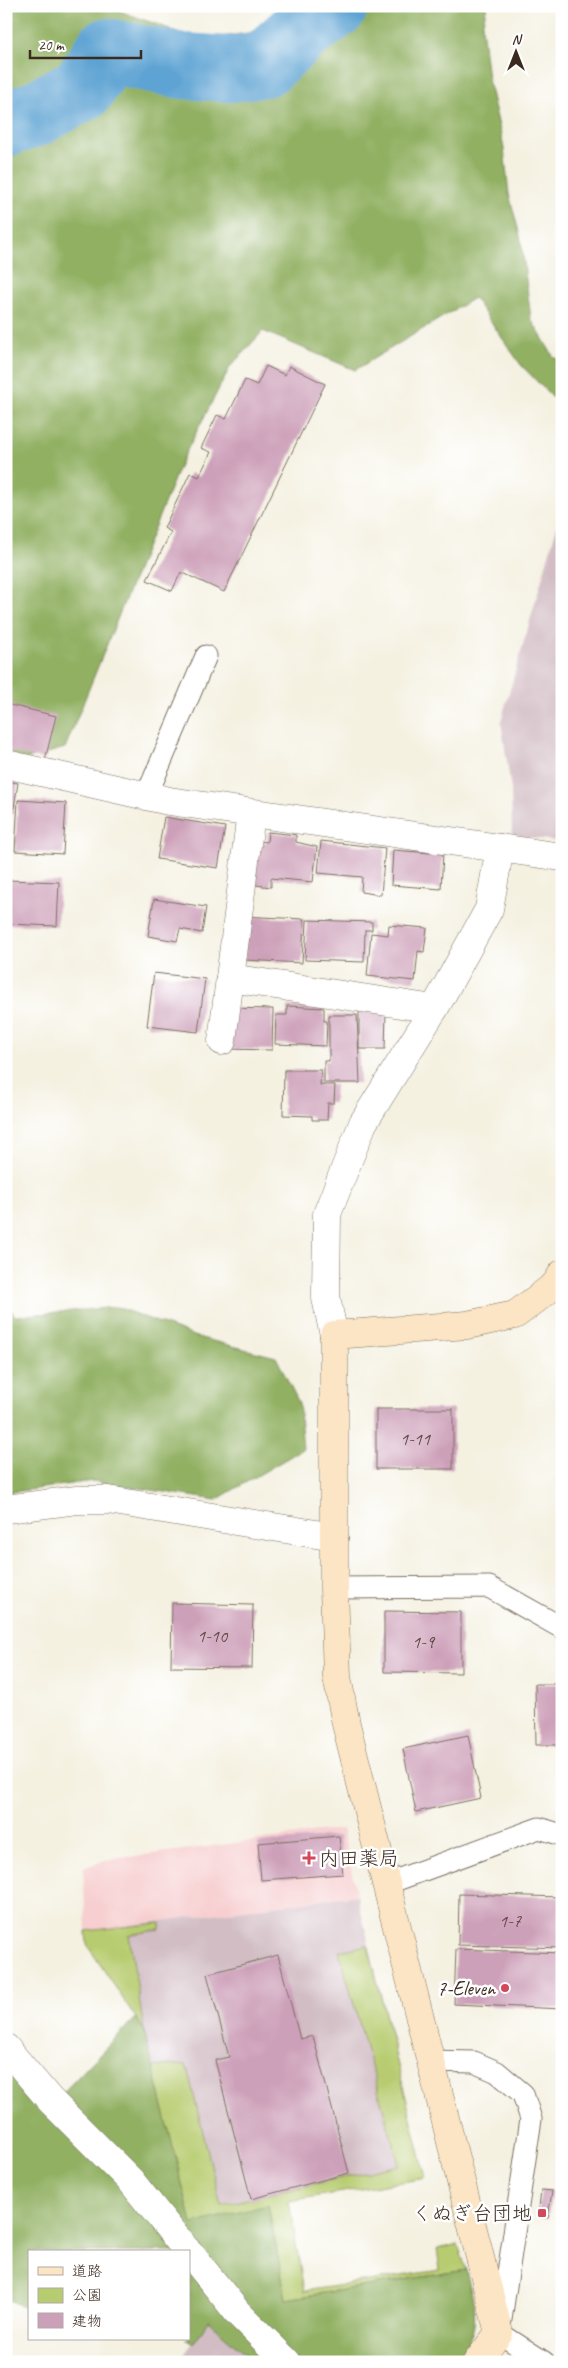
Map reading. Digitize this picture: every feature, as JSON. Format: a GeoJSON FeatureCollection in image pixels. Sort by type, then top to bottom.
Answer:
{"type":"FeatureCollection","features":[{"type":"Feature","properties":{"kind":"street"},"geometry":{"type":"LineString","coordinates":[[6,764],[146,796],[251,813],[562,857]]}},
{"type":"Feature","properties":{"kind":"street"},"geometry":{"type":"LineString","coordinates":[[222,1041],[251,813]]}},
{"type":"Feature","properties":{"kind":"street"},"geometry":{"type":"LineString","coordinates":[[477,2362],[499,2333],[346,1724],[338,1677],[334,1588],[334,1335],[326,1298],[327,1214],[363,1123],[434,1009],[489,909],[500,848]]}},
{"type":"Feature","properties":{"kind":"street"},"geometry":{"type":"LineString","coordinates":[[230,978],[434,1009]]}},
{"type":"Feature","properties":{"kind":"street"},"geometry":{"type":"LineString","coordinates":[[334,1335],[467,1325],[515,1316],[555,1285],[562,1274]]}},
{"type":"Feature","properties":{"kind":"street"},"geometry":{"type":"LineString","coordinates":[[6,1509],[77,1500],[108,1500],[334,1537]]}},
{"type":"Feature","properties":{"kind":"street"},"geometry":{"type":"LineString","coordinates":[[6,2048],[50,2100],[131,2181],[186,2250]]}},
{"type":"Feature","properties":{"kind":"street"},"geometry":{"type":"LineString","coordinates":[[190,2254],[238,2313],[287,2362]]}},
{"type":"Feature","properties":{"kind":"lane"},"geometry":{"type":"LineString","coordinates":[[146,796],[206,656]]}},
{"type":"Feature","properties":{"kind":"lane"},"geometry":{"type":"LineString","coordinates":[[334,1588],[489,1587],[562,1628]]}},
{"type":"Feature","properties":{"kind":"lane"},"geometry":{"type":"LineString","coordinates":[[386,1884],[539,1828],[562,1835]]}},
{"type":"Feature","properties":{"kind":"lane"},"geometry":{"type":"LineString","coordinates":[[430,2061],[474,2062],[497,2072],[524,2094],[531,2119],[499,2333],[544,2362]]}},
{"type":"Feature","properties":{"kind":"shaded area"},"geometry":{"type":"Polygon","coordinates":[[[562,509],[562,842],[512,835],[511,789],[501,721],[562,509]]]}},
{"type":"Feature","properties":{"kind":"shaded area"},"geometry":{"type":"Polygon","coordinates":[[[342,1829],[357,1895],[86,1931],[83,1868],[105,1860],[342,1829]]]}},
{"type":"Feature","properties":{"kind":"shaded area"},"geometry":{"type":"Polygon","coordinates":[[[357,1895],[426,2178],[289,2200],[192,2225],[144,2030],[87,1945],[86,1931],[357,1895]]]}},
{"type":"Feature","properties":{"kind":"shaded area"},"geometry":{"type":"Polygon","coordinates":[[[208,2321],[255,2362],[179,2362],[208,2321]]]}},
{"type":"Feature","properties":{"kind":"green space"},"geometry":{"type":"Polygon","coordinates":[[[6,6],[106,6],[200,40],[254,32],[285,6],[487,6],[482,26],[488,79],[504,148],[509,194],[521,240],[531,319],[553,356],[562,363],[562,407],[521,365],[474,298],[355,370],[263,331],[230,367],[181,462],[65,748],[6,765],[6,6]]]}},
{"type":"Feature","properties":{"kind":"green space"},"geometry":{"type":"Polygon","coordinates":[[[6,1302],[15,1316],[117,1307],[197,1337],[276,1357],[299,1403],[303,1449],[216,1500],[93,1481],[6,1493],[6,1302]]]}},
{"type":"Feature","properties":{"kind":"green space"},"geometry":{"type":"Polygon","coordinates":[[[160,1923],[160,1929],[129,1935],[144,2030],[87,1945],[86,1931],[160,1923]]]}},
{"type":"Feature","properties":{"kind":"green space"},"geometry":{"type":"Polygon","coordinates":[[[368,1945],[426,2178],[289,2201],[304,2291],[440,2270],[437,2249],[458,2244],[466,2270],[286,2299],[268,2206],[192,2225],[153,2067],[186,2064],[221,2205],[399,2165],[339,1951],[368,1945]]]}},
{"type":"Feature","properties":{"kind":"green space"},"geometry":{"type":"Polygon","coordinates":[[[135,2018],[144,2030],[192,2224],[268,2205],[286,2299],[466,2270],[474,2305],[473,2332],[452,2362],[255,2362],[208,2321],[193,2344],[187,2340],[190,2340],[190,2250],[28,2250],[28,2309],[6,2298],[6,2156],[9,2143],[6,2138],[6,2060],[45,2111],[135,2018]]]}},
{"type":"Feature","properties":{"kind":"building"},"geometry":{"type":"Polygon","coordinates":[[[266,366],[285,375],[289,366],[325,384],[224,592],[181,572],[172,591],[147,580],[171,532],[164,528],[190,473],[199,477],[211,452],[201,448],[217,415],[226,419],[245,380],[257,385],[266,366]]]}},
{"type":"Feature","properties":{"kind":"building"},"geometry":{"type":"Polygon","coordinates":[[[6,704],[56,716],[45,760],[6,751],[6,704]]]}},
{"type":"Feature","properties":{"kind":"building"},"geometry":{"type":"Polygon","coordinates":[[[6,781],[18,783],[13,814],[6,813],[6,781]]]}},
{"type":"Feature","properties":{"kind":"building"},"geometry":{"type":"Polygon","coordinates":[[[18,800],[66,803],[63,854],[15,851],[18,800]]]}},
{"type":"Feature","properties":{"kind":"building"},"geometry":{"type":"Polygon","coordinates":[[[164,817],[225,827],[218,868],[157,859],[164,817]]]}},
{"type":"Feature","properties":{"kind":"building"},"geometry":{"type":"Polygon","coordinates":[[[268,832],[296,835],[296,842],[317,847],[313,882],[271,878],[271,887],[248,884],[253,840],[267,842],[268,832]]]}},
{"type":"Feature","properties":{"kind":"building"},"geometry":{"type":"Polygon","coordinates":[[[321,841],[385,848],[381,895],[361,892],[362,877],[318,873],[321,841]]]}},
{"type":"Feature","properties":{"kind":"building"},"geometry":{"type":"Polygon","coordinates":[[[393,850],[443,854],[441,889],[391,885],[393,850]]]}},
{"type":"Feature","properties":{"kind":"building"},"geometry":{"type":"Polygon","coordinates":[[[7,880],[59,882],[57,926],[6,924],[7,880]]]}},
{"type":"Feature","properties":{"kind":"building"},"geometry":{"type":"Polygon","coordinates":[[[154,899],[206,907],[202,933],[180,929],[177,941],[148,936],[154,899]]]}},
{"type":"Feature","properties":{"kind":"building"},"geometry":{"type":"Polygon","coordinates":[[[240,916],[304,919],[302,963],[244,960],[240,916]]]}},
{"type":"Feature","properties":{"kind":"building"},"geometry":{"type":"Polygon","coordinates":[[[307,920],[372,922],[372,930],[365,930],[364,962],[305,960],[307,920]]]}},
{"type":"Feature","properties":{"kind":"building"},"geometry":{"type":"Polygon","coordinates":[[[389,925],[427,928],[424,952],[418,951],[415,981],[367,976],[371,933],[388,935],[389,925]]]}},
{"type":"Feature","properties":{"kind":"building"},"geometry":{"type":"Polygon","coordinates":[[[154,973],[205,979],[198,1032],[147,1026],[154,973]]]}},
{"type":"Feature","properties":{"kind":"building"},"geometry":{"type":"Polygon","coordinates":[[[287,1006],[324,1008],[324,1021],[327,1021],[326,1046],[275,1044],[276,1015],[287,1015],[287,1006]]]}},
{"type":"Feature","properties":{"kind":"building"},"geometry":{"type":"Polygon","coordinates":[[[227,1008],[273,1009],[272,1050],[226,1049],[227,1008]]]}},
{"type":"Feature","properties":{"kind":"building"},"geometry":{"type":"Polygon","coordinates":[[[359,1011],[386,1012],[385,1049],[359,1049],[359,1011]]]}},
{"type":"Feature","properties":{"kind":"building"},"geometry":{"type":"Polygon","coordinates":[[[329,1015],[357,1015],[360,1083],[324,1083],[324,1061],[329,1061],[329,1015]]]}},
{"type":"Feature","properties":{"kind":"building"},"geometry":{"type":"Polygon","coordinates":[[[284,1070],[321,1070],[320,1085],[335,1085],[334,1103],[328,1103],[327,1120],[312,1120],[312,1116],[283,1115],[284,1070]]]}},
{"type":"Feature","properties":{"kind":"building"},"geometry":{"type":"Polygon","coordinates":[[[376,1409],[453,1409],[453,1469],[376,1469],[376,1409]]]}},
{"type":"Feature","properties":{"kind":"building"},"geometry":{"type":"Polygon","coordinates":[[[172,1603],[253,1605],[252,1668],[171,1667],[172,1603]]]}},
{"type":"Feature","properties":{"kind":"building"},"geometry":{"type":"Polygon","coordinates":[[[384,1611],[461,1612],[461,1673],[384,1672],[384,1611]]]}},
{"type":"Feature","properties":{"kind":"building"},"geometry":{"type":"Polygon","coordinates":[[[535,1684],[562,1684],[562,1745],[536,1745],[535,1684]]]}},
{"type":"Feature","properties":{"kind":"building"},"geometry":{"type":"Polygon","coordinates":[[[468,1735],[481,1798],[416,1812],[403,1749],[468,1735]]]}},
{"type":"Feature","properties":{"kind":"building"},"geometry":{"type":"Polygon","coordinates":[[[339,1836],[343,1874],[261,1880],[258,1843],[339,1836]]]}},
{"type":"Feature","properties":{"kind":"building"},"geometry":{"type":"Polygon","coordinates":[[[459,1894],[562,1897],[562,1948],[458,1945],[459,1894]]]}},
{"type":"Feature","properties":{"kind":"building"},"geometry":{"type":"Polygon","coordinates":[[[456,1949],[562,1953],[562,2009],[454,2004],[456,1949]]]}},
{"type":"Feature","properties":{"kind":"building"},"geometry":{"type":"Polygon","coordinates":[[[278,1955],[300,2039],[313,2036],[349,2173],[251,2199],[215,2060],[229,2057],[207,1974],[278,1955]]]}},
{"type":"Feature","properties":{"kind":"building"},"geometry":{"type":"Polygon","coordinates":[[[541,2190],[552,2191],[548,2218],[538,2217],[541,2190]]]}},
{"type":"Feature","properties":{"kind":"waterway"},"geometry":{"type":"LineString","coordinates":[[6,124],[35,114],[83,88],[107,51],[182,66],[231,69],[264,64],[303,29],[335,6]]}},
{"type":"Feature","properties":{"kind":"place","name":"内田薬局"},"geometry":{"type":"Point","coordinates":[309,1858]}},
{"type":"Feature","properties":{"kind":"place","name":"7-Eleven"},"geometry":{"type":"Point","coordinates":[505,1988]}},
{"type":"Feature","properties":{"kind":"place","name":"くぬぎ台団地"},"geometry":{"type":"Point","coordinates":[542,2213]}}]}
